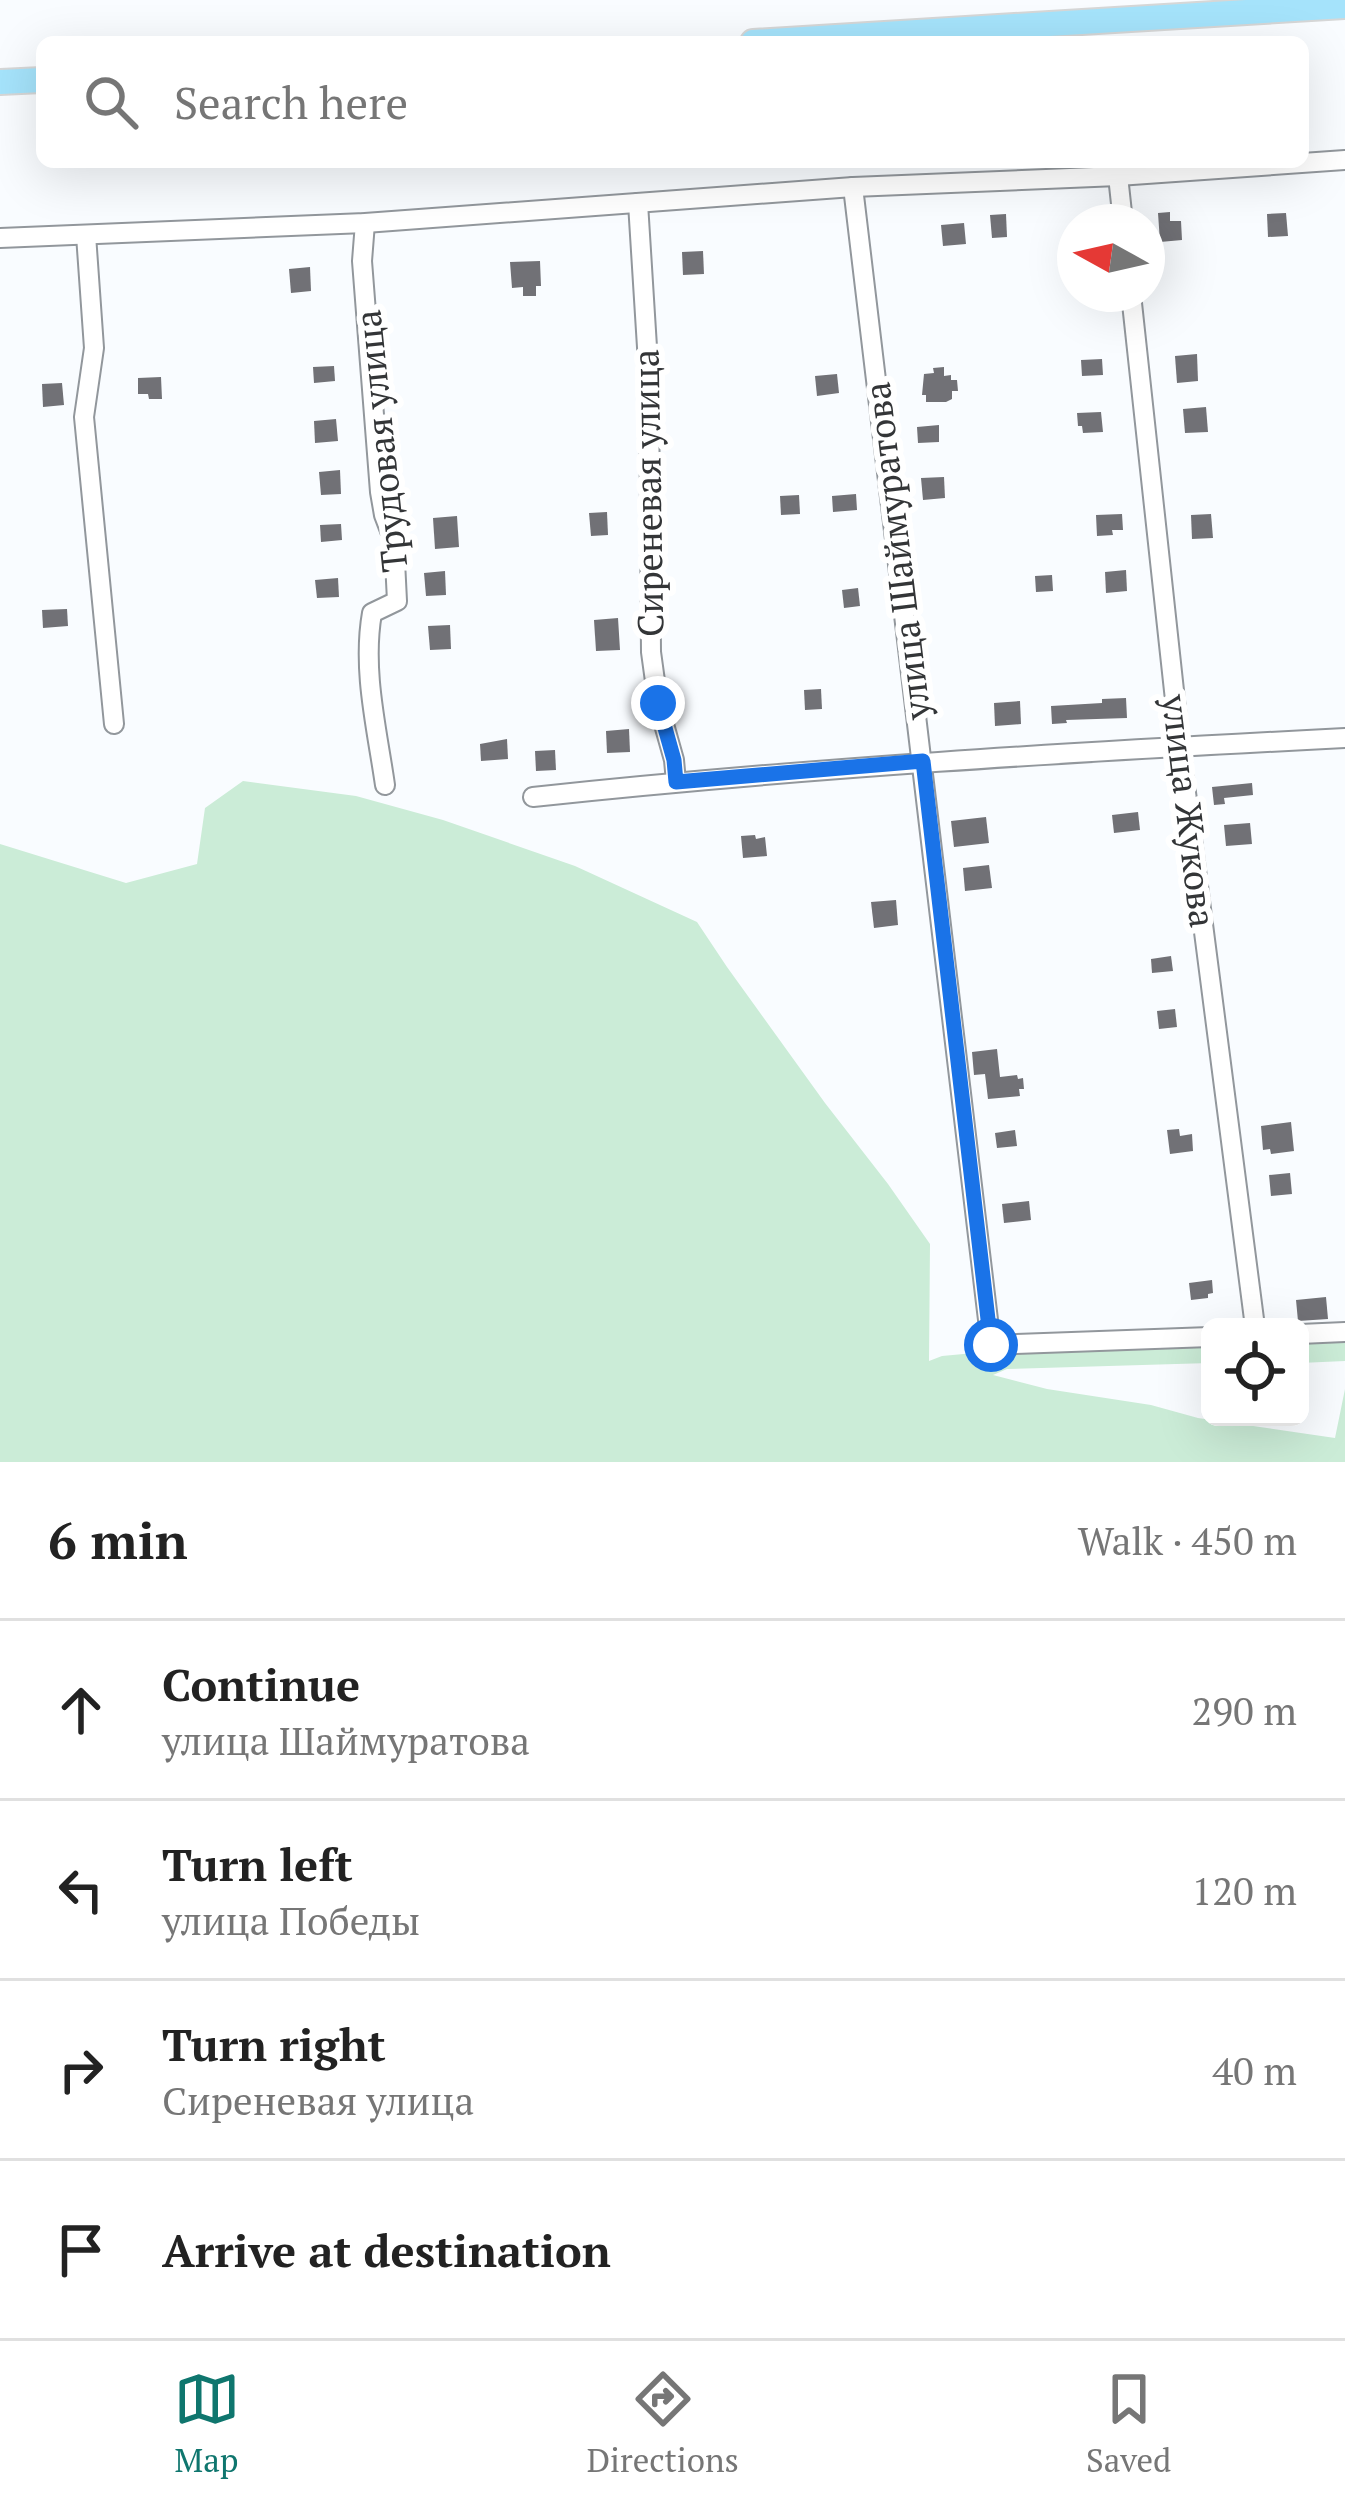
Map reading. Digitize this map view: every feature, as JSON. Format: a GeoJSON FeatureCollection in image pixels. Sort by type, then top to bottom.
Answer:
{"type":"FeatureCollection","features":[{"type":"Feature","properties":{"kind":"main road"},"geometry":{"type":"LineString","coordinates":[[852,36],[1345,6]]}},
{"type":"Feature","properties":{"kind":"main road"},"geometry":{"type":"LineString","coordinates":[[0,82],[36,80]]}},
{"type":"Feature","properties":{"kind":"street"},"geometry":{"type":"LineString","coordinates":[[1309,163],[1345,160]]}},
{"type":"Feature","properties":{"kind":"street"},"geometry":{"type":"LineString","coordinates":[[0,238],[365,223],[853,188],[1232,168]]}},
{"type":"Feature","properties":{"kind":"street"},"geometry":{"type":"LineString","coordinates":[[1118,176],[1122,204]]}},
{"type":"Feature","properties":{"kind":"street","name":"улица Шаймуратова"},"geometry":{"type":"LineString","coordinates":[[853,188],[991,1345],[1201,1337]]}},
{"type":"Feature","properties":{"kind":"street","name":"Сиреневая улица"},"geometry":{"type":"LineString","coordinates":[[638,203],[649,379],[651,652],[676,782]]}},
{"type":"Feature","properties":{"kind":"street","name":"Трудовая улица"},"geometry":{"type":"LineString","coordinates":[[365,223],[362,261],[380,492],[394,541],[397,601],[372,613],[368,634],[386,785]]}},
{"type":"Feature","properties":{"kind":"street"},"geometry":{"type":"LineString","coordinates":[[86,235],[94,348],[84,417],[114,724]]}},
{"type":"Feature","properties":{"kind":"street","name":"улица Жукова"},"geometry":{"type":"LineString","coordinates":[[1133,312],[1180,746],[1254,1318]]}},
{"type":"Feature","properties":{"kind":"street"},"geometry":{"type":"LineString","coordinates":[[533,797],[923,761],[1345,738]]}},
{"type":"Feature","properties":{"kind":"street"},"geometry":{"type":"LineString","coordinates":[[1309,1334],[1345,1332]]}},
{"type":"Feature","properties":{"kind":"green space"},"geometry":{"type":"Polygon","coordinates":[[[243,781],[356,796],[443,820],[575,866],[697,922],[930,1244],[929,1361],[1017,1349],[1201,1347],[1201,1363],[1007,1369],[993,1375],[1047,1389],[1151,1405],[1201,1418],[1201,1426],[1253,1426],[1335,1438],[1345,1389],[1345,1462],[0,1462],[0,844],[126,883],[197,864],[205,808],[243,781]]]}},
{"type":"Feature","properties":{"kind":"green space"},"geometry":{"type":"Polygon","coordinates":[[[1345,1339],[1345,1361],[1309,1363],[1309,1341],[1345,1339]]]}},
{"type":"Feature","properties":{"kind":"building"},"geometry":{"type":"Polygon","coordinates":[[[1165,212],[1170,212],[1170,221],[1181,221],[1182,240],[1165,242],[1165,212]]]}},
{"type":"Feature","properties":{"kind":"building"},"geometry":{"type":"Polygon","coordinates":[[[1286,213],[1288,236],[1268,237],[1267,214],[1286,213]]]}},
{"type":"Feature","properties":{"kind":"building"},"geometry":{"type":"Polygon","coordinates":[[[1006,214],[1007,237],[992,238],[990,215],[1006,214]]]}},
{"type":"Feature","properties":{"kind":"building"},"geometry":{"type":"Polygon","coordinates":[[[964,223],[966,244],[943,246],[941,225],[964,223]]]}},
{"type":"Feature","properties":{"kind":"building"},"geometry":{"type":"Polygon","coordinates":[[[703,251],[704,274],[683,275],[682,252],[703,251]]]}},
{"type":"Feature","properties":{"kind":"building"},"geometry":{"type":"Polygon","coordinates":[[[540,261],[541,286],[536,286],[536,296],[523,296],[523,287],[512,288],[510,262],[540,261]]]}},
{"type":"Feature","properties":{"kind":"building"},"geometry":{"type":"Polygon","coordinates":[[[310,267],[311,291],[291,293],[289,269],[310,267]]]}},
{"type":"Feature","properties":{"kind":"building"},"geometry":{"type":"Polygon","coordinates":[[[1197,354],[1198,381],[1177,383],[1175,356],[1197,354]]]}},
{"type":"Feature","properties":{"kind":"building"},"geometry":{"type":"Polygon","coordinates":[[[1102,359],[1103,375],[1082,376],[1081,360],[1102,359]]]}},
{"type":"Feature","properties":{"kind":"building"},"geometry":{"type":"Polygon","coordinates":[[[334,366],[335,381],[314,383],[313,367],[334,366]]]}},
{"type":"Feature","properties":{"kind":"building"},"geometry":{"type":"Polygon","coordinates":[[[944,367],[944,376],[957,380],[958,391],[952,391],[952,399],[946,402],[926,402],[924,374],[944,367]]]}},
{"type":"Feature","properties":{"kind":"building"},"geometry":{"type":"Polygon","coordinates":[[[837,374],[839,393],[817,396],[815,376],[837,374]]]}},
{"type":"Feature","properties":{"kind":"building"},"geometry":{"type":"Polygon","coordinates":[[[161,377],[162,399],[138,394],[138,378],[161,377]]]}},
{"type":"Feature","properties":{"kind":"building"},"geometry":{"type":"Polygon","coordinates":[[[62,383],[64,405],[43,407],[42,384],[62,383]]]}},
{"type":"Feature","properties":{"kind":"building"},"geometry":{"type":"Polygon","coordinates":[[[1206,407],[1208,432],[1185,433],[1183,409],[1206,407]]]}},
{"type":"Feature","properties":{"kind":"building"},"geometry":{"type":"Polygon","coordinates":[[[1101,412],[1103,432],[1083,433],[1077,413],[1101,412]]]}},
{"type":"Feature","properties":{"kind":"building"},"geometry":{"type":"Polygon","coordinates":[[[336,419],[338,441],[315,443],[314,421],[336,419]]]}},
{"type":"Feature","properties":{"kind":"building"},"geometry":{"type":"Polygon","coordinates":[[[939,425],[939,442],[918,443],[917,427],[939,425]]]}},
{"type":"Feature","properties":{"kind":"building"},"geometry":{"type":"Polygon","coordinates":[[[340,470],[341,494],[321,495],[319,472],[340,470]]]}},
{"type":"Feature","properties":{"kind":"building"},"geometry":{"type":"Polygon","coordinates":[[[944,477],[945,498],[923,500],[921,478],[944,477]]]}},
{"type":"Feature","properties":{"kind":"building"},"geometry":{"type":"Polygon","coordinates":[[[856,494],[857,510],[833,512],[832,496],[856,494]]]}},
{"type":"Feature","properties":{"kind":"building"},"geometry":{"type":"Polygon","coordinates":[[[799,495],[800,514],[781,515],[780,496],[799,495]]]}},
{"type":"Feature","properties":{"kind":"building"},"geometry":{"type":"Polygon","coordinates":[[[607,512],[608,535],[591,536],[589,513],[607,512]]]}},
{"type":"Feature","properties":{"kind":"building"},"geometry":{"type":"Polygon","coordinates":[[[1122,514],[1123,530],[1097,536],[1096,515],[1122,514]]]}},
{"type":"Feature","properties":{"kind":"building"},"geometry":{"type":"Polygon","coordinates":[[[1211,514],[1213,538],[1192,539],[1191,515],[1211,514]]]}},
{"type":"Feature","properties":{"kind":"building"},"geometry":{"type":"Polygon","coordinates":[[[457,516],[459,547],[435,549],[433,518],[457,516]]]}},
{"type":"Feature","properties":{"kind":"building"},"geometry":{"type":"Polygon","coordinates":[[[341,524],[342,540],[321,542],[320,525],[341,524]]]}},
{"type":"Feature","properties":{"kind":"building"},"geometry":{"type":"Polygon","coordinates":[[[1126,570],[1127,591],[1106,593],[1105,572],[1126,570]]]}},
{"type":"Feature","properties":{"kind":"building"},"geometry":{"type":"Polygon","coordinates":[[[445,571],[446,595],[426,596],[424,573],[445,571]]]}},
{"type":"Feature","properties":{"kind":"building"},"geometry":{"type":"Polygon","coordinates":[[[1052,575],[1053,591],[1036,592],[1035,576],[1052,575]]]}},
{"type":"Feature","properties":{"kind":"building"},"geometry":{"type":"Polygon","coordinates":[[[338,578],[339,597],[317,598],[315,580],[338,578]]]}},
{"type":"Feature","properties":{"kind":"building"},"geometry":{"type":"Polygon","coordinates":[[[858,588],[860,606],[844,608],[842,590],[858,588]]]}},
{"type":"Feature","properties":{"kind":"building"},"geometry":{"type":"Polygon","coordinates":[[[67,609],[68,626],[43,628],[42,610],[67,609]]]}},
{"type":"Feature","properties":{"kind":"building"},"geometry":{"type":"Polygon","coordinates":[[[618,618],[620,650],[596,651],[594,620],[618,618]]]}},
{"type":"Feature","properties":{"kind":"building"},"geometry":{"type":"Polygon","coordinates":[[[450,625],[451,649],[430,650],[428,626],[450,625]]]}},
{"type":"Feature","properties":{"kind":"building"},"geometry":{"type":"Polygon","coordinates":[[[821,689],[822,709],[805,710],[804,690],[821,689]]]}},
{"type":"Feature","properties":{"kind":"building"},"geometry":{"type":"Polygon","coordinates":[[[1126,698],[1127,718],[1052,724],[1051,706],[1126,698]]]}},
{"type":"Feature","properties":{"kind":"building"},"geometry":{"type":"Polygon","coordinates":[[[1020,701],[1021,724],[995,726],[994,703],[1020,701]]]}},
{"type":"Feature","properties":{"kind":"building"},"geometry":{"type":"Polygon","coordinates":[[[629,729],[630,752],[607,753],[606,731],[629,729]]]}},
{"type":"Feature","properties":{"kind":"building"},"geometry":{"type":"Polygon","coordinates":[[[507,739],[508,759],[481,761],[480,744],[507,739]]]}},
{"type":"Feature","properties":{"kind":"building"},"geometry":{"type":"Polygon","coordinates":[[[555,750],[556,770],[536,771],[535,751],[555,750]]]}},
{"type":"Feature","properties":{"kind":"building"},"geometry":{"type":"Polygon","coordinates":[[[1252,783],[1253,795],[1224,798],[1225,804],[1214,805],[1212,787],[1252,783]]]}},
{"type":"Feature","properties":{"kind":"building"},"geometry":{"type":"Polygon","coordinates":[[[1138,812],[1140,830],[1114,833],[1112,815],[1138,812]]]}},
{"type":"Feature","properties":{"kind":"building"},"geometry":{"type":"Polygon","coordinates":[[[986,817],[989,843],[954,847],[951,821],[986,817]]]}},
{"type":"Feature","properties":{"kind":"building"},"geometry":{"type":"Polygon","coordinates":[[[1250,823],[1252,844],[1226,846],[1224,825],[1250,823]]]}},
{"type":"Feature","properties":{"kind":"building"},"geometry":{"type":"Polygon","coordinates":[[[755,835],[756,839],[765,837],[767,856],[743,858],[741,836],[755,835]]]}},
{"type":"Feature","properties":{"kind":"building"},"geometry":{"type":"Polygon","coordinates":[[[989,865],[992,888],[965,891],[963,868],[989,865]]]}},
{"type":"Feature","properties":{"kind":"building"},"geometry":{"type":"Polygon","coordinates":[[[896,900],[898,925],[874,928],[871,902],[896,900]]]}},
{"type":"Feature","properties":{"kind":"building"},"geometry":{"type":"Polygon","coordinates":[[[1171,956],[1173,971],[1152,973],[1151,959],[1171,956]]]}},
{"type":"Feature","properties":{"kind":"building"},"geometry":{"type":"Polygon","coordinates":[[[1175,1009],[1177,1027],[1159,1029],[1157,1011],[1175,1009]]]}},
{"type":"Feature","properties":{"kind":"building"},"geometry":{"type":"Polygon","coordinates":[[[997,1049],[1000,1077],[1023,1078],[1020,1096],[988,1099],[985,1074],[974,1075],[972,1052],[997,1049]]]}},
{"type":"Feature","properties":{"kind":"building"},"geometry":{"type":"Polygon","coordinates":[[[1291,1122],[1294,1151],[1271,1154],[1270,1149],[1263,1150],[1261,1126],[1291,1122]]]}},
{"type":"Feature","properties":{"kind":"building"},"geometry":{"type":"Polygon","coordinates":[[[1179,1129],[1180,1136],[1192,1134],[1193,1151],[1170,1154],[1167,1130],[1179,1129]]]}},
{"type":"Feature","properties":{"kind":"building"},"geometry":{"type":"Polygon","coordinates":[[[1015,1130],[1017,1146],[997,1148],[995,1133],[1015,1130]]]}},
{"type":"Feature","properties":{"kind":"building"},"geometry":{"type":"Polygon","coordinates":[[[1290,1173],[1292,1194],[1271,1196],[1269,1175],[1290,1173]]]}},
{"type":"Feature","properties":{"kind":"building"},"geometry":{"type":"Polygon","coordinates":[[[1029,1201],[1031,1220],[1004,1223],[1002,1204],[1029,1201]]]}},
{"type":"Feature","properties":{"kind":"building"},"geometry":{"type":"Polygon","coordinates":[[[1212,1280],[1213,1293],[1208,1298],[1191,1300],[1189,1283],[1212,1280]]]}},
{"type":"Feature","properties":{"kind":"building"},"geometry":{"type":"Polygon","coordinates":[[[1326,1297],[1328,1319],[1298,1318],[1296,1300],[1326,1297]]]}},
{"type":"Feature","properties":{"kind":"route"},"geometry":{"type":"LineString","coordinates":[[658,703],[676,782],[923,761],[991,1345]]}}]}
